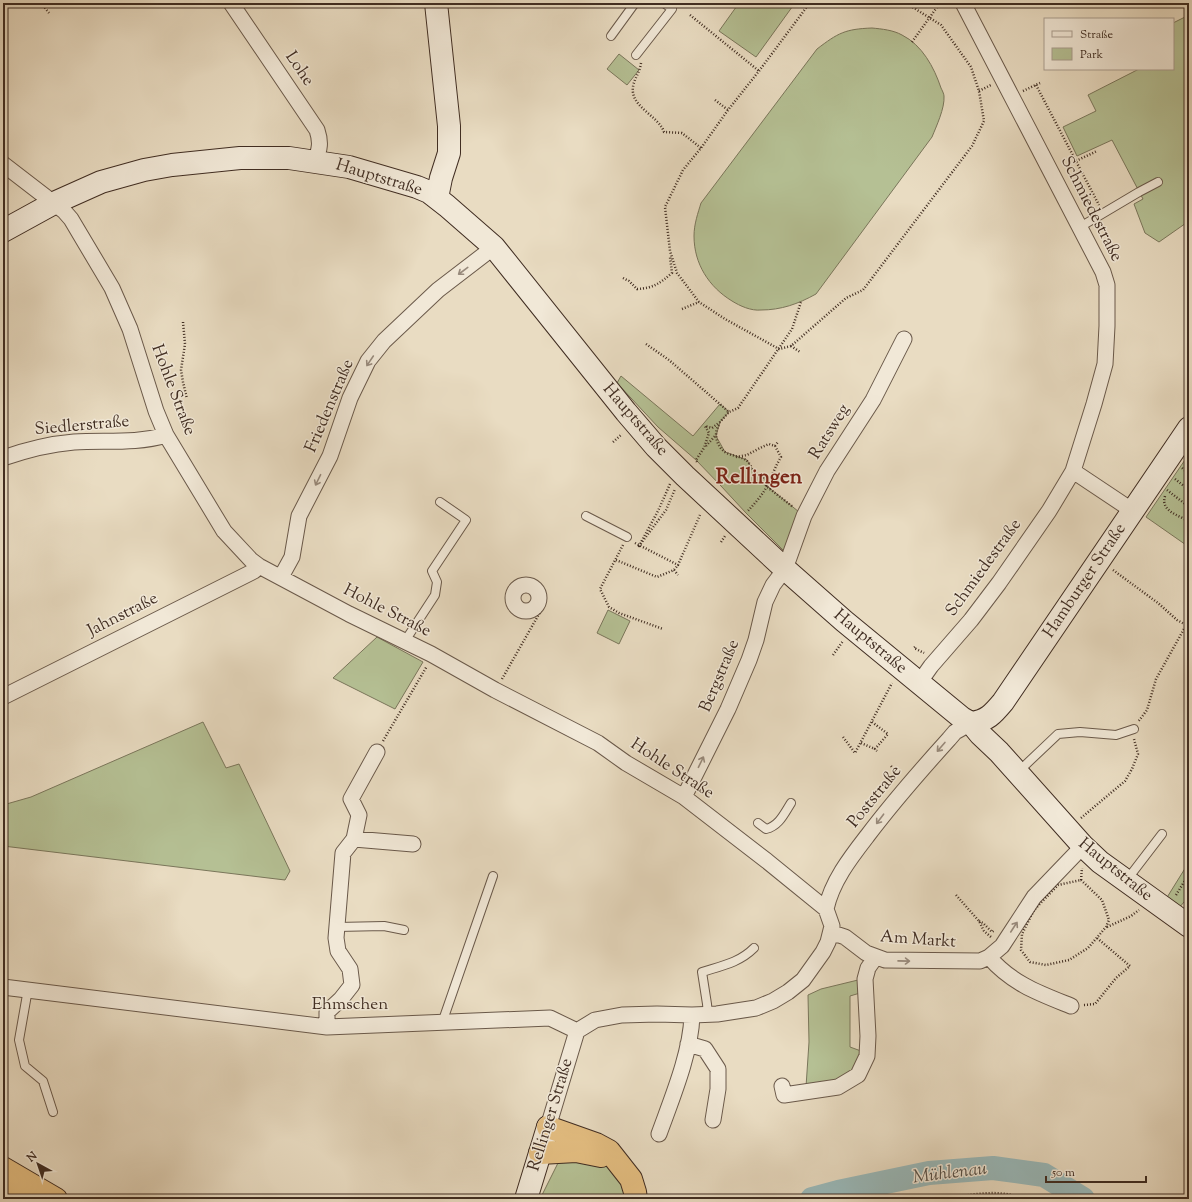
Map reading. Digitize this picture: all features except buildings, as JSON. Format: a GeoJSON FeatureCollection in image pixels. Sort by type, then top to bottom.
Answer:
{"type":"FeatureCollection","features":[{"type":"Feature","properties":{"kind":"highway"},"geometry":{"type":"LineString","coordinates":[[548,1127],[596,1144],[609,1151],[631,1179],[636,1199]]}},
{"type":"Feature","properties":{"kind":"highway"},"geometry":{"type":"LineString","coordinates":[[540,1153],[576,1151],[592,1153],[620,1164]]}},
{"type":"Feature","properties":{"kind":"highway"},"geometry":{"type":"LineString","coordinates":[[3,1168],[56,1199]]}},
{"type":"Feature","properties":{"kind":"highway"},"geometry":{"type":"LineString","coordinates":[[3,1192],[16,1199]]}},
{"type":"Feature","properties":{"kind":"main road"},"geometry":{"type":"LineString","coordinates":[[436,3],[449,126],[449,153],[441,178],[437,198]]}},
{"type":"Feature","properties":{"kind":"main road","name":"Hauptstraße"},"geometry":{"type":"LineString","coordinates":[[3,231],[54,203],[101,182],[144,170],[172,165],[240,158],[289,158],[349,167],[417,187],[437,198],[494,247],[626,412],[684,476],[844,621],[962,718],[971,723],[1017,772],[1083,855],[1100,862],[1189,926]]}},
{"type":"Feature","properties":{"kind":"main road","name":"Hamburger Straße"},"geometry":{"type":"LineString","coordinates":[[971,723],[981,722],[997,709],[1189,428]]}},
{"type":"Feature","properties":{"kind":"main road","name":"Rellinger Straße"},"geometry":{"type":"LineString","coordinates":[[526,1199],[548,1127]]}},
{"type":"Feature","properties":{"kind":"street","name":"Lohe"},"geometry":{"type":"LineString","coordinates":[[231,3],[317,130],[320,150],[315,161]]}},
{"type":"Feature","properties":{"kind":"street","name":"Schmiedestraße"},"geometry":{"type":"LineString","coordinates":[[919,683],[932,655],[971,620],[999,583],[1049,511],[1073,471],[1105,364],[1107,285],[1104,272],[963,3]]}},
{"type":"Feature","properties":{"kind":"street","name":"Hohle Straße"},"geometry":{"type":"LineString","coordinates":[[3,164],[71,218],[112,288],[130,329],[156,411],[166,435],[224,531],[251,560],[259,566],[349,614],[431,654],[495,690],[598,743],[626,763],[684,797],[767,860],[826,908]]}},
{"type":"Feature","properties":{"kind":"street","name":"Friedenstraße"},"geometry":{"type":"LineString","coordinates":[[281,577],[292,557],[300,516],[330,456],[350,398],[368,361],[384,341],[438,290],[494,247]]}},
{"type":"Feature","properties":{"kind":"street","name":"Ratsweg"},"geometry":{"type":"LineString","coordinates":[[785,569],[804,516],[827,471],[873,400],[904,339]]}},
{"type":"Feature","properties":{"kind":"street","name":"Siedlerstraße"},"geometry":{"type":"LineString","coordinates":[[3,458],[25,450],[50,444],[75,442],[120,442],[166,435]]}},
{"type":"Feature","properties":{"kind":"street"},"geometry":{"type":"LineString","coordinates":[[1073,471],[1132,511]]}},
{"type":"Feature","properties":{"kind":"street","name":"Jahnstraße"},"geometry":{"type":"LineString","coordinates":[[3,697],[254,571],[259,566]]}},
{"type":"Feature","properties":{"kind":"street","name":"Bergstraße"},"geometry":{"type":"LineString","coordinates":[[684,797],[728,709],[749,660],[756,640],[765,602],[773,585],[785,569]]}},
{"type":"Feature","properties":{"kind":"street","name":"Poststraße"},"geometry":{"type":"LineString","coordinates":[[826,908],[832,888],[852,856],[886,811],[948,739],[955,732],[971,723]]}},
{"type":"Feature","properties":{"kind":"street"},"geometry":{"type":"LineString","coordinates":[[327,1027],[327,1012],[341,999],[352,985],[350,969],[338,951],[336,938],[343,853],[354,839],[359,815],[351,799],[377,752]]}},
{"type":"Feature","properties":{"kind":"street"},"geometry":{"type":"LineString","coordinates":[[354,839],[413,844]]}},
{"type":"Feature","properties":{"kind":"street"},"geometry":{"type":"LineString","coordinates":[[1071,1006],[1015,981],[995,964],[990,957],[1002,946],[1034,897],[1083,855]]}},
{"type":"Feature","properties":{"kind":"street"},"geometry":{"type":"LineString","coordinates":[[577,1031],[595,1020],[622,1015],[708,1014],[756,1008],[773,1001],[788,992],[803,980],[813,967],[828,942],[832,926],[826,908]]}},
{"type":"Feature","properties":{"kind":"street","name":"Am Markt"},"geometry":{"type":"LineString","coordinates":[[831,934],[845,937],[866,953],[875,958],[885,960],[971,962],[980,961],[990,957]]}},
{"type":"Feature","properties":{"kind":"street"},"geometry":{"type":"LineString","coordinates":[[782,1086],[784,1095],[838,1087],[858,1075],[867,1056],[868,1030],[865,979],[868,968],[875,958]]}},
{"type":"Feature","properties":{"kind":"street","name":"Ehmschen"},"geometry":{"type":"LineString","coordinates":[[3,987],[327,1027],[550,1018],[577,1031]]}},
{"type":"Feature","properties":{"kind":"street"},"geometry":{"type":"LineString","coordinates":[[659,1134],[688,1044],[692,1015]]}},
{"type":"Feature","properties":{"kind":"street","name":"Rellinger Straße"},"geometry":{"type":"LineString","coordinates":[[548,1127],[577,1031]]}},
{"type":"Feature","properties":{"kind":"street"},"geometry":{"type":"LineString","coordinates":[[688,1044],[705,1049],[718,1069],[718,1089],[713,1120]]}},
{"type":"Feature","properties":{"kind":"lane"},"geometry":{"type":"LineString","coordinates":[[611,36],[636,3]]}},
{"type":"Feature","properties":{"kind":"lane"},"geometry":{"type":"LineString","coordinates":[[636,55],[672,9],[664,3]]}},
{"type":"Feature","properties":{"kind":"lane"},"geometry":{"type":"LineString","coordinates":[[1080,227],[1158,182]]}},
{"type":"Feature","properties":{"kind":"lane"},"geometry":{"type":"LineString","coordinates":[[405,641],[435,595],[437,582],[432,571],[466,520],[440,502]]}},
{"type":"Feature","properties":{"kind":"lane"},"geometry":{"type":"LineString","coordinates":[[586,516],[627,537]]}},
{"type":"Feature","properties":{"kind":"lane"},"geometry":{"type":"LineString","coordinates":[[1017,772],[1058,734],[1080,732],[1116,736],[1134,729]]}},
{"type":"Feature","properties":{"kind":"lane"},"geometry":{"type":"LineString","coordinates":[[758,823],[766,829],[772,828],[777,824],[791,803]]}},
{"type":"Feature","properties":{"kind":"lane"},"geometry":{"type":"LineString","coordinates":[[1126,881],[1162,834]]}},
{"type":"Feature","properties":{"kind":"lane"},"geometry":{"type":"LineString","coordinates":[[442,1023],[493,876]]}},
{"type":"Feature","properties":{"kind":"lane"},"geometry":{"type":"LineString","coordinates":[[338,927],[384,926],[404,930]]}},
{"type":"Feature","properties":{"kind":"lane"},"geometry":{"type":"LineString","coordinates":[[708,1014],[702,972],[737,961],[747,955],[754,948]]}},
{"type":"Feature","properties":{"kind":"lane"},"geometry":{"type":"LineString","coordinates":[[28,990],[19,1040],[25,1066],[43,1082],[53,1112]]}},
{"type":"Feature","properties":{"kind":"path"},"geometry":{"type":"LineString","coordinates":[[41,3],[49,13]]}},
{"type":"Feature","properties":{"kind":"path"},"geometry":{"type":"LineString","coordinates":[[623,278],[638,289],[649,288],[660,283],[672,273],[665,207],[683,170],[806,8],[814,3]]}},
{"type":"Feature","properties":{"kind":"path"},"geometry":{"type":"LineString","coordinates":[[670,252],[677,273],[699,302],[725,319],[779,349],[791,346],[846,298],[863,290],[972,146],[984,121],[979,91],[971,67],[941,25],[906,3]]}},
{"type":"Feature","properties":{"kind":"path"},"geometry":{"type":"LineString","coordinates":[[912,42],[940,3]]}},
{"type":"Feature","properties":{"kind":"path"},"geometry":{"type":"LineString","coordinates":[[690,15],[759,71]]}},
{"type":"Feature","properties":{"kind":"path"},"geometry":{"type":"LineString","coordinates":[[636,55],[642,61],[633,89],[640,106],[663,127],[664,132],[682,133],[701,148]]}},
{"type":"Feature","properties":{"kind":"path"},"geometry":{"type":"LineString","coordinates":[[979,91],[995,83]]}},
{"type":"Feature","properties":{"kind":"path"},"geometry":{"type":"LineString","coordinates":[[1017,94],[1040,83]]}},
{"type":"Feature","properties":{"kind":"path"},"geometry":{"type":"LineString","coordinates":[[1036,85],[1103,213]]}},
{"type":"Feature","properties":{"kind":"path"},"geometry":{"type":"LineString","coordinates":[[715,100],[728,110]]}},
{"type":"Feature","properties":{"kind":"path"},"geometry":{"type":"LineString","coordinates":[[1076,161],[1097,151]]}},
{"type":"Feature","properties":{"kind":"path"},"geometry":{"type":"LineString","coordinates":[[682,309],[699,302]]}},
{"type":"Feature","properties":{"kind":"path"},"geometry":{"type":"LineString","coordinates":[[704,448],[709,433],[705,426],[712,428],[729,412],[738,408],[792,329],[801,302]]}},
{"type":"Feature","properties":{"kind":"path"},"geometry":{"type":"LineString","coordinates":[[183,322],[185,344],[181,370],[182,382],[187,399]]}},
{"type":"Feature","properties":{"kind":"path"},"geometry":{"type":"LineString","coordinates":[[646,344],[668,360],[729,412]]}},
{"type":"Feature","properties":{"kind":"path"},"geometry":{"type":"LineString","coordinates":[[791,346],[800,352]]}},
{"type":"Feature","properties":{"kind":"path"},"geometry":{"type":"LineString","coordinates":[[720,422],[716,429],[718,444],[725,452],[747,460],[754,472],[766,479],[766,486]]}},
{"type":"Feature","properties":{"kind":"path"},"geometry":{"type":"LineString","coordinates":[[613,442],[623,433]]}},
{"type":"Feature","properties":{"kind":"path"},"geometry":{"type":"LineString","coordinates":[[700,465],[696,460],[704,448],[716,436]]}},
{"type":"Feature","properties":{"kind":"path"},"geometry":{"type":"LineString","coordinates":[[775,446],[778,442]]}},
{"type":"Feature","properties":{"kind":"path"},"geometry":{"type":"LineString","coordinates":[[736,457],[747,455],[769,444],[775,446],[781,457],[773,469],[758,500],[748,512]]}},
{"type":"Feature","properties":{"kind":"path"},"geometry":{"type":"LineString","coordinates":[[1186,464],[1167,490],[1164,499],[1166,507],[1170,513],[1189,522]]}},
{"type":"Feature","properties":{"kind":"path"},"geometry":{"type":"LineString","coordinates":[[1182,468],[1189,474]]}},
{"type":"Feature","properties":{"kind":"path"},"geometry":{"type":"LineString","coordinates":[[770,489],[776,477],[778,478]]}},
{"type":"Feature","properties":{"kind":"path"},"geometry":{"type":"LineString","coordinates":[[1175,479],[1189,490]]}},
{"type":"Feature","properties":{"kind":"path"},"geometry":{"type":"LineString","coordinates":[[640,546],[658,511],[671,480]]}},
{"type":"Feature","properties":{"kind":"path"},"geometry":{"type":"LineString","coordinates":[[766,486],[804,516]]}},
{"type":"Feature","properties":{"kind":"path"},"geometry":{"type":"LineString","coordinates":[[1167,490],[1189,507]]}},
{"type":"Feature","properties":{"kind":"path"},"geometry":{"type":"LineString","coordinates":[[640,546],[666,510],[674,491]]}},
{"type":"Feature","properties":{"kind":"path"},"geometry":{"type":"LineString","coordinates":[[616,560],[657,577],[674,570],[678,565],[700,515]]}},
{"type":"Feature","properties":{"kind":"path"},"geometry":{"type":"LineString","coordinates":[[720,542],[724,536]]}},
{"type":"Feature","properties":{"kind":"path"},"geometry":{"type":"LineString","coordinates":[[663,629],[619,614],[609,607],[600,589],[627,537],[640,546],[678,565]]}},
{"type":"Feature","properties":{"kind":"path"},"geometry":{"type":"LineString","coordinates":[[1100,559],[1158,603],[1177,620],[1189,626]]}},
{"type":"Feature","properties":{"kind":"path"},"geometry":{"type":"LineString","coordinates":[[674,570],[678,576]]}},
{"type":"Feature","properties":{"kind":"path"},"geometry":{"type":"LineString","coordinates":[[501,681],[543,607],[545,596],[541,588],[531,584]]}},
{"type":"Feature","properties":{"kind":"path"},"geometry":{"type":"LineString","coordinates":[[833,655],[842,642]]}},
{"type":"Feature","properties":{"kind":"path"},"geometry":{"type":"LineString","coordinates":[[915,647],[914,648],[932,655]]}},
{"type":"Feature","properties":{"kind":"path"},"geometry":{"type":"LineString","coordinates":[[377,752],[428,662]]}},
{"type":"Feature","properties":{"kind":"path"},"geometry":{"type":"LineString","coordinates":[[843,737],[855,754],[892,682]]}},
{"type":"Feature","properties":{"kind":"path"},"geometry":{"type":"LineString","coordinates":[[861,743],[876,750],[888,734],[872,722]]}},
{"type":"Feature","properties":{"kind":"path"},"geometry":{"type":"LineString","coordinates":[[891,766],[899,775]]}},
{"type":"Feature","properties":{"kind":"path"},"geometry":{"type":"LineString","coordinates":[[1081,880],[1083,855]]}},
{"type":"Feature","properties":{"kind":"path"},"geometry":{"type":"LineString","coordinates":[[1173,899],[1189,874]]}},
{"type":"Feature","properties":{"kind":"path"},"geometry":{"type":"LineString","coordinates":[[1081,880],[1102,900],[1109,920],[1106,927],[1088,948],[1069,960],[1046,964],[1030,962],[1021,950],[1022,934],[1034,910],[1058,885],[1081,880]]}},
{"type":"Feature","properties":{"kind":"path"},"geometry":{"type":"LineString","coordinates":[[956,895],[979,920],[984,931]]}},
{"type":"Feature","properties":{"kind":"path"},"geometry":{"type":"LineString","coordinates":[[1106,927],[1131,916],[1143,907]]}},
{"type":"Feature","properties":{"kind":"path"},"geometry":{"type":"LineString","coordinates":[[1071,1006],[1095,1004],[1116,978],[1130,966],[1098,938]]}},
{"type":"Feature","properties":{"kind":"path"},"geometry":{"type":"LineString","coordinates":[[944,1199],[995,1193],[1017,1196],[1024,1199]]}},
{"type":"Feature","properties":{"kind":"green space"},"geometry":{"type":"Polygon","coordinates":[[[739,3],[795,3],[756,57],[719,31],[739,3]]]}},
{"type":"Feature","properties":{"kind":"green space"},"geometry":{"type":"Polygon","coordinates":[[[1189,15],[1189,221],[1159,242],[1145,233],[1134,204],[1143,199],[1112,140],[1077,156],[1063,127],[1096,111],[1088,95],[1137,70],[1174,70],[1174,22],[1189,15]]]}},
{"type":"Feature","properties":{"kind":"green space"},"geometry":{"type":"Polygon","coordinates":[[[872,28],[895,32],[909,39],[916,45],[931,65],[944,96],[942,112],[932,137],[816,294],[803,301],[776,309],[753,310],[738,305],[716,289],[704,274],[700,265],[695,246],[694,232],[701,203],[817,49],[842,33],[855,29],[872,28]]]}},
{"type":"Feature","properties":{"kind":"green space"},"geometry":{"type":"Polygon","coordinates":[[[619,54],[639,70],[627,85],[607,69],[619,54]]]}},
{"type":"Feature","properties":{"kind":"green space"},"geometry":{"type":"Polygon","coordinates":[[[621,376],[693,436],[720,404],[729,412],[720,422],[716,436],[725,452],[747,460],[754,472],[766,479],[767,486],[804,516],[789,556],[696,460],[658,427],[617,383],[621,376]]]}},
{"type":"Feature","properties":{"kind":"green space"},"geometry":{"type":"Polygon","coordinates":[[[1189,454],[1189,547],[1146,517],[1189,454]]]}},
{"type":"Feature","properties":{"kind":"green space"},"geometry":{"type":"Polygon","coordinates":[[[608,610],[630,621],[619,644],[597,633],[608,610]]]}},
{"type":"Feature","properties":{"kind":"green space"},"geometry":{"type":"Polygon","coordinates":[[[377,637],[423,662],[395,709],[333,678],[377,637]]]}},
{"type":"Feature","properties":{"kind":"green space"},"geometry":{"type":"Polygon","coordinates":[[[203,722],[226,768],[239,764],[290,871],[285,880],[3,846],[3,805],[31,797],[203,722]]]}},
{"type":"Feature","properties":{"kind":"green space"},"geometry":{"type":"Polygon","coordinates":[[[1189,862],[1189,896],[1179,908],[1166,899],[1189,862]]]}},
{"type":"Feature","properties":{"kind":"green space"},"geometry":{"type":"Polygon","coordinates":[[[858,980],[860,993],[850,996],[850,1047],[861,1051],[858,1061],[854,1069],[841,1078],[806,1087],[809,1042],[808,995],[821,989],[858,980]]]}},
{"type":"Feature","properties":{"kind":"green space"},"geometry":{"type":"Polygon","coordinates":[[[560,1159],[607,1164],[622,1182],[626,1199],[540,1199],[560,1159]]]}},
{"type":"Feature","properties":{"kind":"waterway","name":"Mühlenau"},"geometry":{"type":"LineString","coordinates":[[812,1199],[929,1173],[993,1168],[1044,1175],[1083,1199]]}},
{"type":"Feature","properties":{"kind":"district","name":"Rellingen"},"geometry":{"type":"Point","coordinates":[759,478]}}]}
